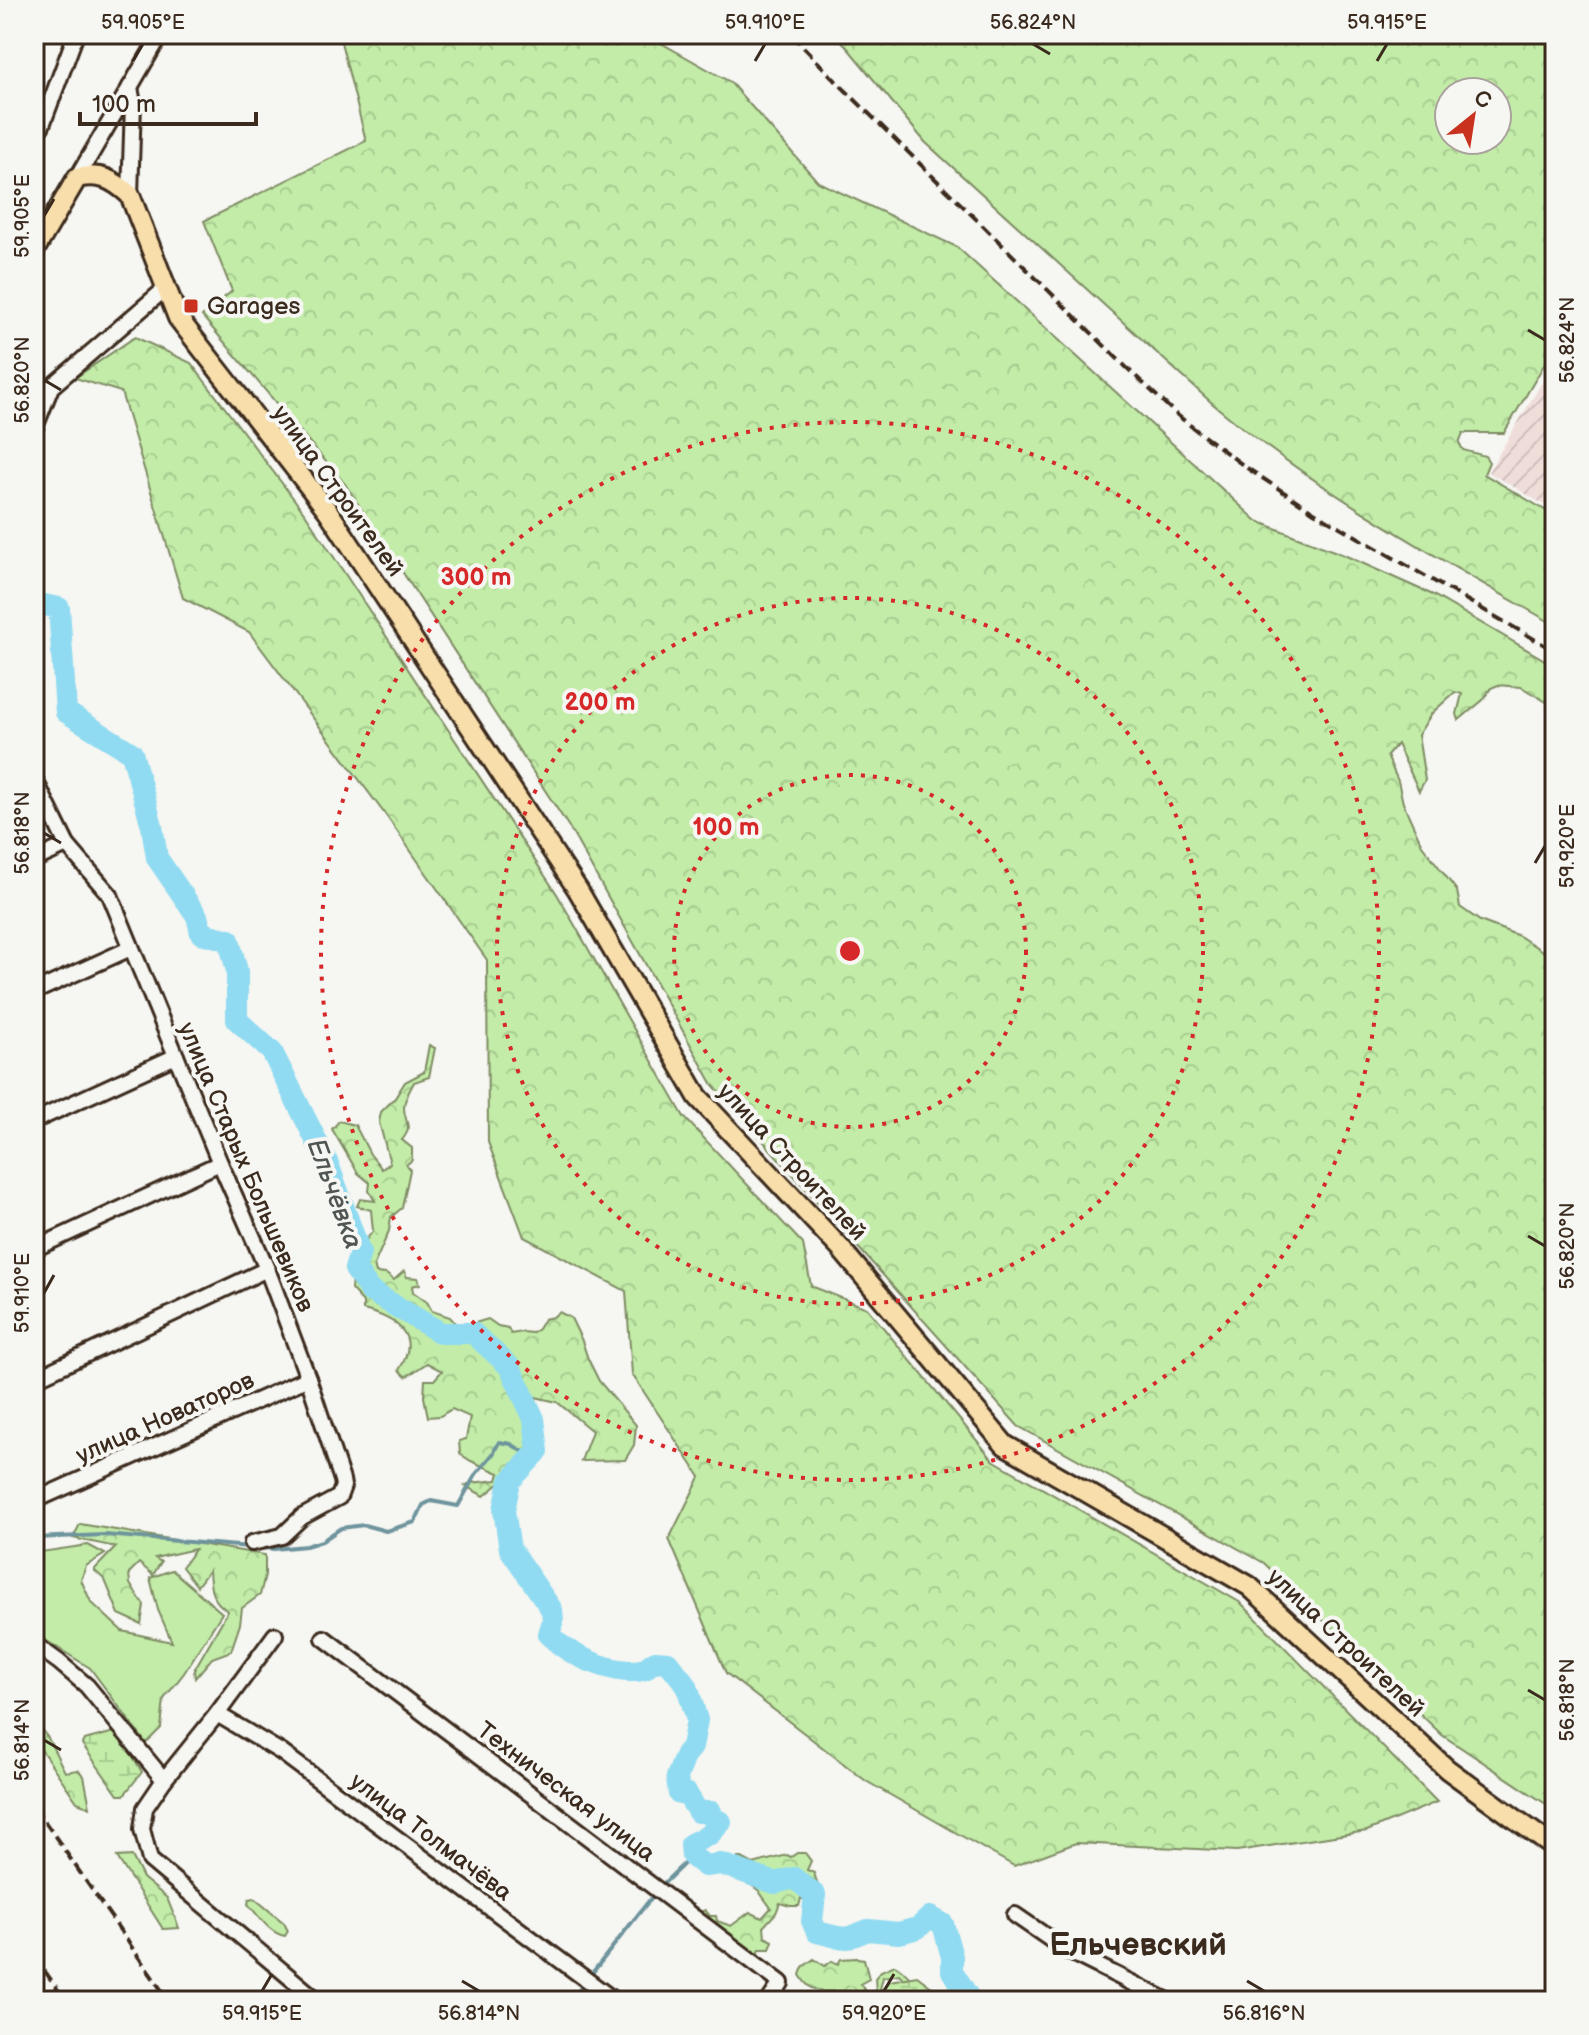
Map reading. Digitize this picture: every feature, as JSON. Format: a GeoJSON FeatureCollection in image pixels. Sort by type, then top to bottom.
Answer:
{"type":"FeatureCollection","features":[{"type":"Feature","properties":{"kind":"main road"},"geometry":{"type":"LineString","coordinates":[[34,251],[77,178],[90,175],[103,177],[130,195]]}},
{"type":"Feature","properties":{"kind":"main road","name":"улица Строителей"},"geometry":{"type":"LineString","coordinates":[[130,195],[178,318],[328,511],[578,890],[698,1097],[841,1249],[1005,1445],[1249,1586],[1447,1769],[1555,1848]]}},
{"type":"Feature","properties":{"kind":"street"},"geometry":{"type":"LineString","coordinates":[[34,138],[42,125],[76,34]]}},
{"type":"Feature","properties":{"kind":"street"},"geometry":{"type":"LineString","coordinates":[[77,178],[161,34]]}},
{"type":"Feature","properties":{"kind":"street","name":"улица Строителей"},"geometry":{"type":"LineString","coordinates":[[130,87],[133,104],[130,195]]}},
{"type":"Feature","properties":{"kind":"street"},"geometry":{"type":"LineString","coordinates":[[34,430],[51,387],[166,288]]}},
{"type":"Feature","properties":{"kind":"street","name":"улица Старых Большевиков"},"geometry":{"type":"LineString","coordinates":[[34,778],[67,845],[110,895],[267,1269],[342,1480],[339,1497],[302,1517],[282,1536],[252,1543]]}},
{"type":"Feature","properties":{"kind":"street"},"geometry":{"type":"LineString","coordinates":[[34,860],[67,845]]}},
{"type":"Feature","properties":{"kind":"street"},"geometry":{"type":"LineString","coordinates":[[34,992],[131,948]]}},
{"type":"Feature","properties":{"kind":"street"},"geometry":{"type":"LineString","coordinates":[[34,1121],[176,1056]]}},
{"type":"Feature","properties":{"kind":"street"},"geometry":{"type":"LineString","coordinates":[[34,1249],[220,1163]]}},
{"type":"Feature","properties":{"kind":"street"},"geometry":{"type":"LineString","coordinates":[[34,1379],[267,1269]]}},
{"type":"Feature","properties":{"kind":"street","name":"улица Новаторов"},"geometry":{"type":"LineString","coordinates":[[37,1496],[308,1378]]}},
{"type":"Feature","properties":{"kind":"street"},"geometry":{"type":"LineString","coordinates":[[275,1635],[153,1794],[143,1816],[143,1836],[150,1860],[318,2001]]}},
{"type":"Feature","properties":{"kind":"street","name":"Техническая улица"},"geometry":{"type":"LineString","coordinates":[[324,1638],[781,1983],[769,2001]]}},
{"type":"Feature","properties":{"kind":"street"},"geometry":{"type":"LineString","coordinates":[[34,1644],[87,1686],[164,1780]]}},
{"type":"Feature","properties":{"kind":"street","name":"улица Толмачёва"},"geometry":{"type":"LineString","coordinates":[[217,1714],[281,1752],[615,2001]]}},
{"type":"Feature","properties":{"kind":"street"},"geometry":{"type":"LineString","coordinates":[[1015,1915],[1066,1950],[1168,2001]]}},
{"type":"Feature","properties":{"kind":"shaded area"},"geometry":{"type":"Polygon","coordinates":[[[1555,361],[1555,511],[1488,472],[1555,361]]]}},
{"type":"Feature","properties":{"kind":"green space"},"geometry":{"type":"Polygon","coordinates":[[[339,34],[645,34],[730,82],[818,182],[957,247],[1257,521],[1433,595],[1555,666],[1555,707],[1521,687],[1498,685],[1491,688],[1483,700],[1459,720],[1457,714],[1462,694],[1455,692],[1432,713],[1418,735],[1425,780],[1419,791],[1397,744],[1387,756],[1422,845],[1457,891],[1460,907],[1480,921],[1519,936],[1555,959],[1555,1810],[1442,1735],[1264,1563],[1018,1426],[713,1085],[569,827],[345,484],[202,316],[232,291],[204,221],[366,141],[339,34]]]}},
{"type":"Feature","properties":{"kind":"green space"},"geometry":{"type":"Polygon","coordinates":[[[836,34],[1555,34],[1555,346],[1504,433],[1463,433],[1459,443],[1463,450],[1485,456],[1489,462],[1484,474],[1555,516],[1555,625],[1336,495],[1213,404],[925,142],[836,34]]]}},
{"type":"Feature","properties":{"kind":"green space"},"geometry":{"type":"Polygon","coordinates":[[[135,337],[191,363],[306,515],[557,894],[684,1117],[803,1244],[811,1286],[867,1308],[993,1460],[1241,1603],[1437,1802],[1367,1831],[1237,1851],[1076,1843],[1014,1866],[866,1781],[726,1673],[669,1539],[700,1477],[632,1374],[626,1291],[524,1237],[488,1142],[487,960],[387,817],[249,632],[183,598],[121,392],[75,378],[135,337]]]}},
{"type":"Feature","properties":{"kind":"green space"},"geometry":{"type":"Polygon","coordinates":[[[429,1045],[435,1048],[429,1077],[414,1082],[405,1101],[408,1127],[402,1140],[412,1148],[412,1160],[406,1165],[410,1170],[402,1208],[391,1217],[389,1231],[374,1265],[376,1273],[386,1274],[394,1280],[404,1271],[407,1277],[418,1278],[420,1284],[412,1286],[413,1292],[427,1302],[432,1311],[450,1317],[457,1325],[465,1326],[488,1319],[508,1328],[511,1334],[532,1333],[544,1319],[559,1312],[571,1318],[599,1381],[636,1425],[634,1445],[625,1460],[581,1461],[592,1431],[557,1402],[535,1397],[541,1413],[545,1444],[484,1496],[465,1486],[497,1480],[499,1473],[460,1454],[459,1441],[466,1439],[470,1417],[452,1409],[440,1416],[428,1417],[425,1380],[434,1380],[442,1371],[427,1363],[406,1377],[399,1370],[408,1347],[402,1330],[386,1318],[363,1310],[363,1302],[351,1289],[354,1255],[373,1231],[371,1210],[357,1206],[360,1199],[375,1201],[369,1191],[370,1183],[358,1173],[332,1129],[339,1121],[355,1125],[382,1169],[390,1163],[379,1122],[381,1112],[405,1082],[424,1072],[429,1045]]]}},
{"type":"Feature","properties":{"kind":"green space"},"geometry":{"type":"Polygon","coordinates":[[[80,1524],[265,1555],[265,1575],[260,1595],[242,1608],[231,1651],[212,1658],[195,1678],[194,1670],[228,1611],[212,1594],[209,1570],[197,1586],[182,1567],[195,1549],[155,1558],[161,1562],[153,1575],[139,1563],[129,1573],[130,1584],[144,1605],[141,1624],[119,1614],[105,1580],[94,1570],[116,1547],[73,1538],[80,1524]]]}},
{"type":"Feature","properties":{"kind":"green space"},"geometry":{"type":"Polygon","coordinates":[[[88,1545],[105,1554],[86,1566],[81,1580],[91,1602],[122,1631],[172,1642],[158,1610],[150,1578],[172,1570],[222,1613],[164,1699],[161,1728],[146,1743],[90,1668],[34,1633],[34,1553],[88,1545]]]}},
{"type":"Feature","properties":{"kind":"green space"},"geometry":{"type":"Polygon","coordinates":[[[34,1720],[48,1738],[65,1772],[78,1770],[84,1776],[90,1807],[77,1802],[34,1739],[34,1720]]]}},
{"type":"Feature","properties":{"kind":"green space"},"geometry":{"type":"Polygon","coordinates":[[[115,1732],[142,1772],[124,1795],[118,1795],[82,1744],[84,1740],[115,1732]]]}},
{"type":"Feature","properties":{"kind":"green space"},"geometry":{"type":"Polygon","coordinates":[[[805,1853],[811,1861],[807,1870],[814,1873],[818,1897],[810,1902],[801,1898],[799,1906],[780,1903],[776,1913],[764,1926],[765,1937],[773,1941],[770,1949],[760,1949],[757,1958],[699,1913],[705,1910],[710,1916],[716,1916],[717,1921],[731,1926],[750,1912],[762,1918],[771,1908],[758,1890],[739,1876],[740,1868],[746,1867],[738,1863],[738,1858],[753,1864],[787,1855],[791,1857],[805,1853]]]}},
{"type":"Feature","properties":{"kind":"green space"},"geometry":{"type":"Polygon","coordinates":[[[132,1856],[143,1878],[167,1898],[179,1928],[163,1929],[117,1857],[132,1856]]]}},
{"type":"Feature","properties":{"kind":"green space"},"geometry":{"type":"Polygon","coordinates":[[[254,1898],[284,1923],[288,1931],[285,1936],[269,1928],[248,1904],[249,1899],[254,1898]]]}},
{"type":"Feature","properties":{"kind":"green space"},"geometry":{"type":"Polygon","coordinates":[[[814,1959],[825,1966],[832,1961],[838,1964],[841,1959],[864,1959],[869,1979],[860,1984],[872,2000],[876,1992],[875,1978],[881,1971],[895,1965],[910,1978],[918,1995],[899,1974],[883,1977],[877,2001],[867,2001],[849,1991],[815,1990],[800,1975],[803,1967],[814,1959]]]}},
{"type":"Feature","properties":{"kind":"green space"},"geometry":{"type":"Polygon","coordinates":[[[917,1976],[950,2001],[886,2001],[881,1991],[890,1981],[917,1976]]]}},
{"type":"Feature","properties":{"kind":"waterway","name":"Ельчёвка"},"geometry":{"type":"LineString","coordinates":[[34,603],[59,608],[66,712],[132,753],[152,826],[157,858],[197,916],[201,933],[229,940],[237,971],[237,1020],[272,1052],[328,1164],[360,1253],[355,1269],[370,1291],[441,1333],[473,1333],[510,1367],[534,1419],[538,1451],[510,1481],[504,1510],[510,1549],[552,1610],[549,1634],[579,1656],[607,1667],[634,1671],[645,1669],[655,1661],[668,1662],[687,1686],[697,1720],[692,1747],[677,1777],[679,1794],[687,1794],[698,1812],[711,1812],[711,1817],[721,1822],[710,1834],[691,1844],[692,1856],[705,1866],[721,1864],[775,1883],[794,1878],[815,1895],[812,1921],[817,1932],[848,1938],[868,1930],[899,1933],[918,1928],[930,1917],[943,1924],[952,1957],[952,1971],[971,2001]]}},
{"type":"Feature","properties":{"kind":"waterway"},"geometry":{"type":"LineString","coordinates":[[34,1538],[105,1535],[274,1549],[306,1546],[322,1541],[341,1528],[364,1525],[386,1531],[415,1522],[423,1505],[431,1501],[458,1506],[499,1442],[511,1444],[532,1457]]}},
{"type":"Feature","properties":{"kind":"waterway"},"geometry":{"type":"LineString","coordinates":[[661,1886],[692,1856]]}},
{"type":"Feature","properties":{"kind":"waterway"},"geometry":{"type":"LineString","coordinates":[[589,1977],[655,1893]]}},
{"type":"Feature","properties":{"kind":"waterway"},"geometry":{"type":"LineString","coordinates":[[570,2001],[584,1984]]}},
{"type":"Feature","properties":{"kind":"railway"},"geometry":{"type":"LineString","coordinates":[[791,34],[1176,414],[1247,468],[1314,512],[1555,651]]}},
{"type":"Feature","properties":{"kind":"railway"},"geometry":{"type":"LineString","coordinates":[[34,1806],[169,2001]]}},
{"type":"Feature","properties":{"kind":"railway"},"geometry":{"type":"LineString","coordinates":[[34,1956],[66,2001]]}},
{"type":"Feature","properties":{"kind":"place","name":"Garages"},"geometry":{"type":"Point","coordinates":[191,306]}},
{"type":"Feature","properties":{"kind":"district","name":"Ельчевский"},"geometry":{"type":"Point","coordinates":[1138,1945]}}]}
